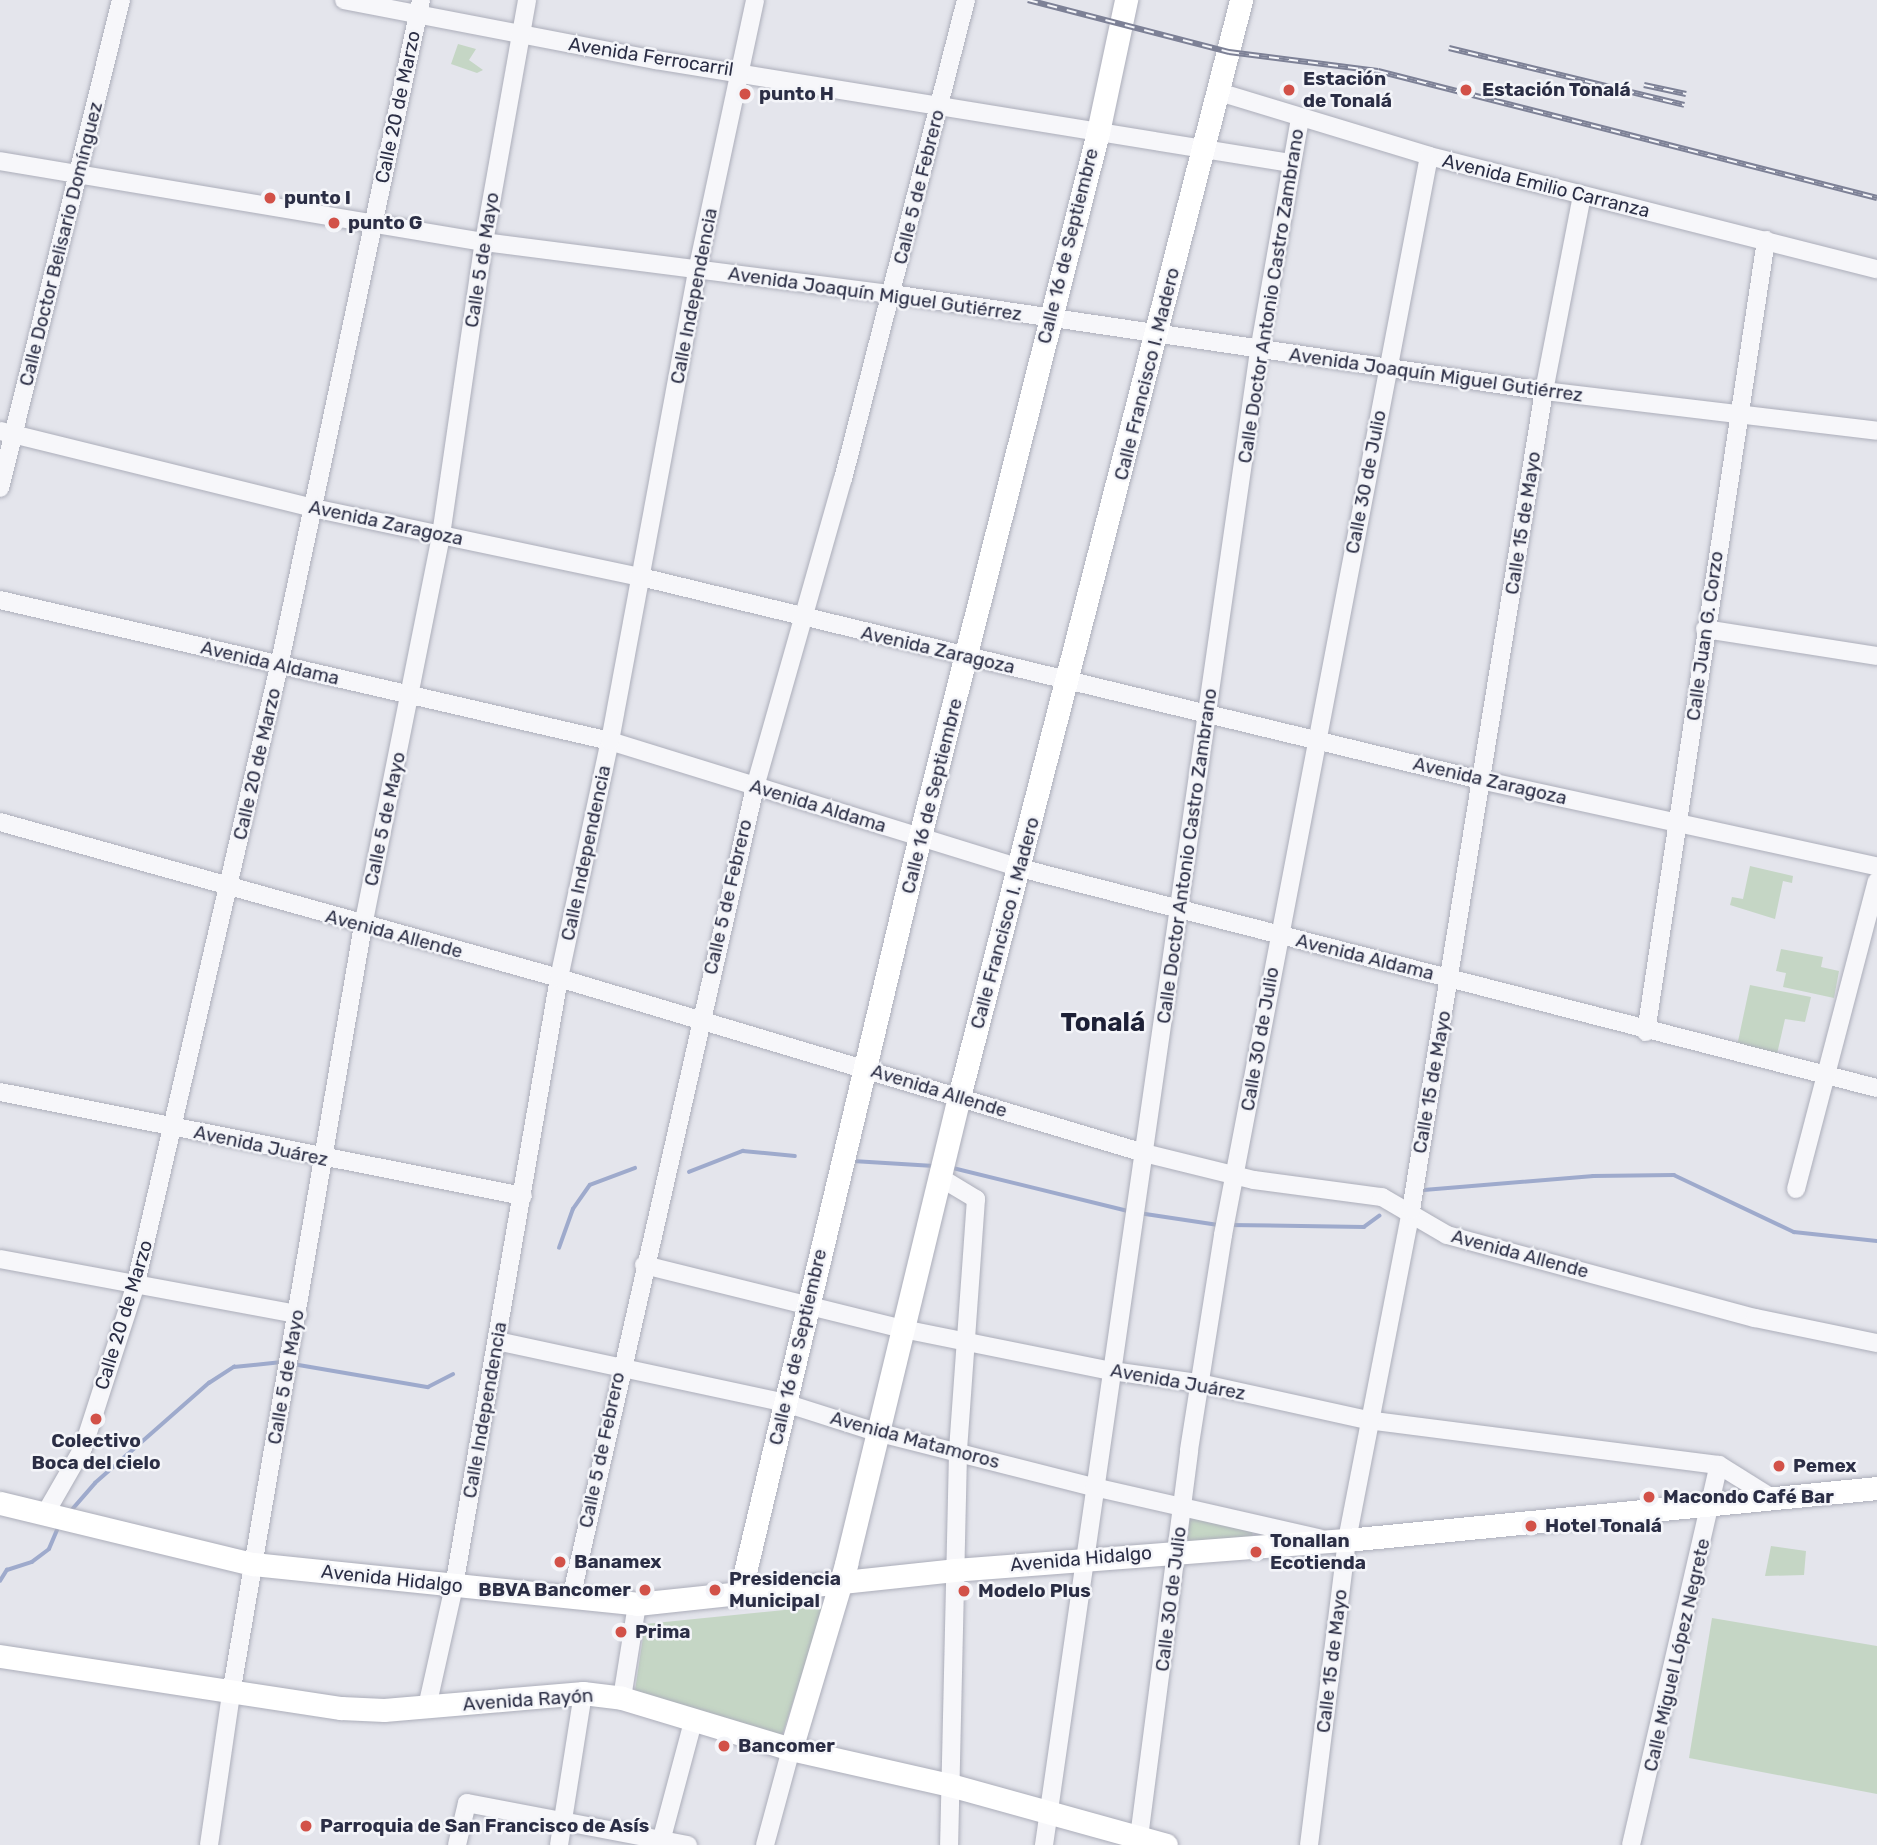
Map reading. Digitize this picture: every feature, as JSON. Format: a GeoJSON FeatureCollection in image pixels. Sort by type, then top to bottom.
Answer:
{"type":"FeatureCollection","features":[{"type":"Feature","properties":{"kind":"main road","name":"Calle 16 de Septiembre"},"geometry":{"type":"LineString","coordinates":[[740,1593],[920,836],[1098,132],[1126,0]]}},
{"type":"Feature","properties":{"kind":"main road","name":"Calle Francisco I. Madero"},"geometry":{"type":"LineString","coordinates":[[791,1749],[841,1582],[959,1097],[1158,335],[1241,0]]}},
{"type":"Feature","properties":{"kind":"main road","name":"Avenida Hidalgo"},"geometry":{"type":"LineString","coordinates":[[0,1503],[253,1564],[637,1604],[954,1570],[1087,1561],[1178,1549],[1340,1540],[1712,1501],[1877,1488]]}},
{"type":"Feature","properties":{"kind":"main road","name":"Avenida Rayón"},"geometry":{"type":"LineString","coordinates":[[0,1656],[232,1688],[341,1708],[427,1707],[583,1693],[622,1698],[693,1722],[791,1749],[950,1785],[1050,1811],[1139,1842],[1166,1845]]}},
{"type":"Feature","properties":{"kind":"street","name":"Calle Doctor Belisario Domínguez"},"geometry":{"type":"LineString","coordinates":[[0,488],[7,433],[77,176],[121,0]]}},
{"type":"Feature","properties":{"kind":"street","name":"Avenida Ferrocarril"},"geometry":{"type":"LineString","coordinates":[[344,0],[419,7],[520,35],[940,104],[1202,152],[1290,163]]}},
{"type":"Feature","properties":{"kind":"street","name":"Calle 5 de Mayo"},"geometry":{"type":"LineString","coordinates":[[209,1845],[232,1688],[363,926],[442,536],[484,242],[527,0]]}},
{"type":"Feature","properties":{"kind":"street","name":"Calle Independencia"},"geometry":{"type":"LineString","coordinates":[[427,1707],[454,1586],[559,978],[610,740],[697,271],[742,72],[755,0]]}},
{"type":"Feature","properties":{"kind":"street","name":"Calle 5 de Febrero"},"geometry":{"type":"LineString","coordinates":[[571,1598],[699,1019],[755,787],[892,294],[966,0]]}},
{"type":"Feature","properties":{"kind":"street","name":"Calle 20 de Marzo"},"geometry":{"type":"LineString","coordinates":[[48,1515],[83,1448],[135,1287],[279,666],[419,7]]}},
{"type":"Feature","properties":{"kind":"street","name":"Avenida Emilio Carranza"},"geometry":{"type":"LineString","coordinates":[[1219,92],[1429,156],[1877,269]]}},
{"type":"Feature","properties":{"kind":"street","name":"Calle Doctor Antonio Castro Zambrano"},"geometry":{"type":"LineString","coordinates":[[1044,1845],[1087,1561],[1094,1488],[1259,351],[1300,118]]}},
{"type":"Feature","properties":{"kind":"street","name":"Calle 30 de Julio"},"geometry":{"type":"LineString","coordinates":[[1139,1842],[1199,1382],[1223,1235],[1429,156]]}},
{"type":"Feature","properties":{"kind":"street","name":"Avenida Joaquín Miguel Gutiérrez"},"geometry":{"type":"LineString","coordinates":[[0,162],[484,242],[892,294],[1259,351],[1544,391],[1877,432]]}},
{"type":"Feature","properties":{"kind":"street","name":"Calle 15 de Mayo"},"geometry":{"type":"LineString","coordinates":[[1309,1845],[1340,1540],[1410,1217],[1451,979],[1544,391],[1582,196]]}},
{"type":"Feature","properties":{"kind":"street","name":"Calle Juan G. Corzo"},"geometry":{"type":"LineString","coordinates":[[1646,1032],[1737,414],[1766,240]]}},
{"type":"Feature","properties":{"kind":"street","name":"Avenida Zaragoza"},"geometry":{"type":"LineString","coordinates":[[7,433],[313,508],[641,577],[1481,780],[1677,825],[1877,866]]}},
{"type":"Feature","properties":{"kind":"street","name":"Avenida Aldama"},"geometry":{"type":"LineString","coordinates":[[0,600],[610,740],[1020,868],[1646,1032],[1877,1088]]}},
{"type":"Feature","properties":{"kind":"street"},"geometry":{"type":"LineString","coordinates":[[1705,629],[1877,656]]}},
{"type":"Feature","properties":{"kind":"street","name":"Avenida Allende"},"geometry":{"type":"LineString","coordinates":[[0,822],[229,889],[559,978],[699,1019],[1144,1153],[1234,1184],[1382,1197],[1394,1200],[1410,1217],[1460,1239],[1755,1318],[1877,1343]]}},
{"type":"Feature","properties":{"kind":"street"},"geometry":{"type":"LineString","coordinates":[[1796,1189],[1823,1076],[1877,881]]}},
{"type":"Feature","properties":{"kind":"street","name":"Avenida Juárez"},"geometry":{"type":"LineString","coordinates":[[0,1092],[324,1159],[523,1196]]}},
{"type":"Feature","properties":{"kind":"street"},"geometry":{"type":"LineString","coordinates":[[942,1174],[975,1196],[958,1453],[949,1845]]}},
{"type":"Feature","properties":{"kind":"street"},"geometry":{"type":"LineString","coordinates":[[0,1259],[135,1287],[298,1314]]}},
{"type":"Feature","properties":{"kind":"street","name":"Avenida Juárez"},"geometry":{"type":"LineString","coordinates":[[644,1265],[903,1329],[1112,1371],[1199,1382],[1367,1420],[1719,1465]]}},
{"type":"Feature","properties":{"kind":"street","name":"Avenida Matamoros"},"geometry":{"type":"LineString","coordinates":[[497,1341],[785,1403],[876,1432],[1094,1488],[1340,1540]]}},
{"type":"Feature","properties":{"kind":"street"},"geometry":{"type":"LineString","coordinates":[[1719,1465],[1772,1498]]}},
{"type":"Feature","properties":{"kind":"street","name":"Calle Miguel López Negrete"},"geometry":{"type":"LineString","coordinates":[[1631,1845],[1719,1465]]}},
{"type":"Feature","properties":{"kind":"street"},"geometry":{"type":"LineString","coordinates":[[622,1698],[637,1604]]}},
{"type":"Feature","properties":{"kind":"street"},"geometry":{"type":"LineString","coordinates":[[559,1845],[583,1693]]}},
{"type":"Feature","properties":{"kind":"street"},"geometry":{"type":"LineString","coordinates":[[661,1843],[693,1722]]}},
{"type":"Feature","properties":{"kind":"street","name":"Calle Francisco I. Madero"},"geometry":{"type":"LineString","coordinates":[[765,1845],[791,1749]]}},
{"type":"Feature","properties":{"kind":"street"},"geometry":{"type":"LineString","coordinates":[[457,1845],[467,1803],[661,1843],[688,1845]]}},
{"type":"Feature","properties":{"kind":"green space"},"geometry":{"type":"Polygon","coordinates":[[[458,44],[476,49],[469,60],[483,70],[477,73],[451,64],[458,44]]]}},
{"type":"Feature","properties":{"kind":"green space"},"geometry":{"type":"Polygon","coordinates":[[[1750,866],[1793,876],[1792,883],[1783,881],[1775,919],[1730,905],[1732,897],[1743,899],[1750,866]]]}},
{"type":"Feature","properties":{"kind":"green space"},"geometry":{"type":"Polygon","coordinates":[[[1781,949],[1823,957],[1821,967],[1839,971],[1834,998],[1783,987],[1786,973],[1776,971],[1781,949]]]}},
{"type":"Feature","properties":{"kind":"green space"},"geometry":{"type":"Polygon","coordinates":[[[1750,985],[1811,997],[1805,1022],[1785,1019],[1777,1054],[1737,1046],[1750,985]]]}},
{"type":"Feature","properties":{"kind":"green space"},"geometry":{"type":"Polygon","coordinates":[[[1190,1516],[1252,1531],[1253,1538],[1187,1546],[1190,1516]]]}},
{"type":"Feature","properties":{"kind":"green space"},"geometry":{"type":"Polygon","coordinates":[[[1771,1546],[1806,1551],[1804,1575],[1765,1576],[1771,1546]]]}},
{"type":"Feature","properties":{"kind":"green space"},"geometry":{"type":"Polygon","coordinates":[[[824,1606],[781,1739],[634,1697],[645,1624],[824,1606]]]}},
{"type":"Feature","properties":{"kind":"green space"},"geometry":{"type":"Polygon","coordinates":[[[1712,1618],[1877,1646],[1877,1794],[1689,1758],[1712,1618]]]}},
{"type":"Feature","properties":{"kind":"waterway"},"geometry":{"type":"LineString","coordinates":[[689,1172],[743,1151],[795,1156]]}},
{"type":"Feature","properties":{"kind":"waterway"},"geometry":{"type":"LineString","coordinates":[[853,1161],[934,1166]]}},
{"type":"Feature","properties":{"kind":"waterway"},"geometry":{"type":"LineString","coordinates":[[949,1167],[1128,1211]]}},
{"type":"Feature","properties":{"kind":"waterway"},"geometry":{"type":"LineString","coordinates":[[559,1248],[573,1209],[590,1185],[635,1168]]}},
{"type":"Feature","properties":{"kind":"waterway"},"geometry":{"type":"LineString","coordinates":[[1424,1190],[1593,1176],[1674,1175],[1794,1232],[1877,1241]]}},
{"type":"Feature","properties":{"kind":"waterway"},"geometry":{"type":"LineString","coordinates":[[1139,1213],[1218,1225]]}},
{"type":"Feature","properties":{"kind":"waterway"},"geometry":{"type":"LineString","coordinates":[[1229,1225],[1364,1227],[1379,1216]]}},
{"type":"Feature","properties":{"kind":"waterway"},"geometry":{"type":"LineString","coordinates":[[70,1512],[95,1483],[209,1383],[234,1367],[282,1362]]}},
{"type":"Feature","properties":{"kind":"waterway"},"geometry":{"type":"LineString","coordinates":[[293,1364],[428,1387],[453,1374]]}},
{"type":"Feature","properties":{"kind":"waterway"},"geometry":{"type":"LineString","coordinates":[[0,1581],[7,1570],[32,1562],[49,1549],[59,1526]]}},
{"type":"Feature","properties":{"kind":"railway"},"geometry":{"type":"LineString","coordinates":[[1028,0],[1229,52],[1378,71],[1877,198]]}},
{"type":"Feature","properties":{"kind":"railway"},"geometry":{"type":"LineString","coordinates":[[1449,48],[1684,105]]}},
{"type":"Feature","properties":{"kind":"railway"},"geometry":{"type":"LineString","coordinates":[[1644,85],[1686,94]]}},
{"type":"Feature","properties":{"kind":"place","name":"Estación de Tonalá"},"geometry":{"type":"Point","coordinates":[1289,90]}},
{"type":"Feature","properties":{"kind":"place","name":"Estación Tonalá"},"geometry":{"type":"Point","coordinates":[1466,90]}},
{"type":"Feature","properties":{"kind":"place","name":"punto H"},"geometry":{"type":"Point","coordinates":[745,94]}},
{"type":"Feature","properties":{"kind":"place","name":"punto I"},"geometry":{"type":"Point","coordinates":[270,198]}},
{"type":"Feature","properties":{"kind":"place","name":"punto G"},"geometry":{"type":"Point","coordinates":[334,223]}},
{"type":"Feature","properties":{"kind":"place","name":"Colectivo Boca del cielo"},"geometry":{"type":"Point","coordinates":[96,1419]}},
{"type":"Feature","properties":{"kind":"place","name":"Pemex"},"geometry":{"type":"Point","coordinates":[1779,1466]}},
{"type":"Feature","properties":{"kind":"place","name":"Macondo Café Bar"},"geometry":{"type":"Point","coordinates":[1649,1497]}},
{"type":"Feature","properties":{"kind":"place","name":"Hotel Tonalá"},"geometry":{"type":"Point","coordinates":[1531,1526]}},
{"type":"Feature","properties":{"kind":"place","name":"Tonallan Ecotienda"},"geometry":{"type":"Point","coordinates":[1256,1552]}},
{"type":"Feature","properties":{"kind":"place","name":"Banamex"},"geometry":{"type":"Point","coordinates":[560,1562]}},
{"type":"Feature","properties":{"kind":"place","name":"BBVA Bancomer"},"geometry":{"type":"Point","coordinates":[645,1590]}},
{"type":"Feature","properties":{"kind":"place","name":"Presidencia Municipal"},"geometry":{"type":"Point","coordinates":[715,1590]}},
{"type":"Feature","properties":{"kind":"place","name":"Modelo Plus"},"geometry":{"type":"Point","coordinates":[964,1591]}},
{"type":"Feature","properties":{"kind":"place","name":"Prima"},"geometry":{"type":"Point","coordinates":[621,1632]}},
{"type":"Feature","properties":{"kind":"place","name":"Bancomer"},"geometry":{"type":"Point","coordinates":[724,1746]}},
{"type":"Feature","properties":{"kind":"place","name":"Parroquia de San Francisco de Asís"},"geometry":{"type":"Point","coordinates":[306,1826]}},
{"type":"Feature","properties":{"kind":"district","name":"Tonalá"},"geometry":{"type":"Point","coordinates":[1103,1023]}}]}
